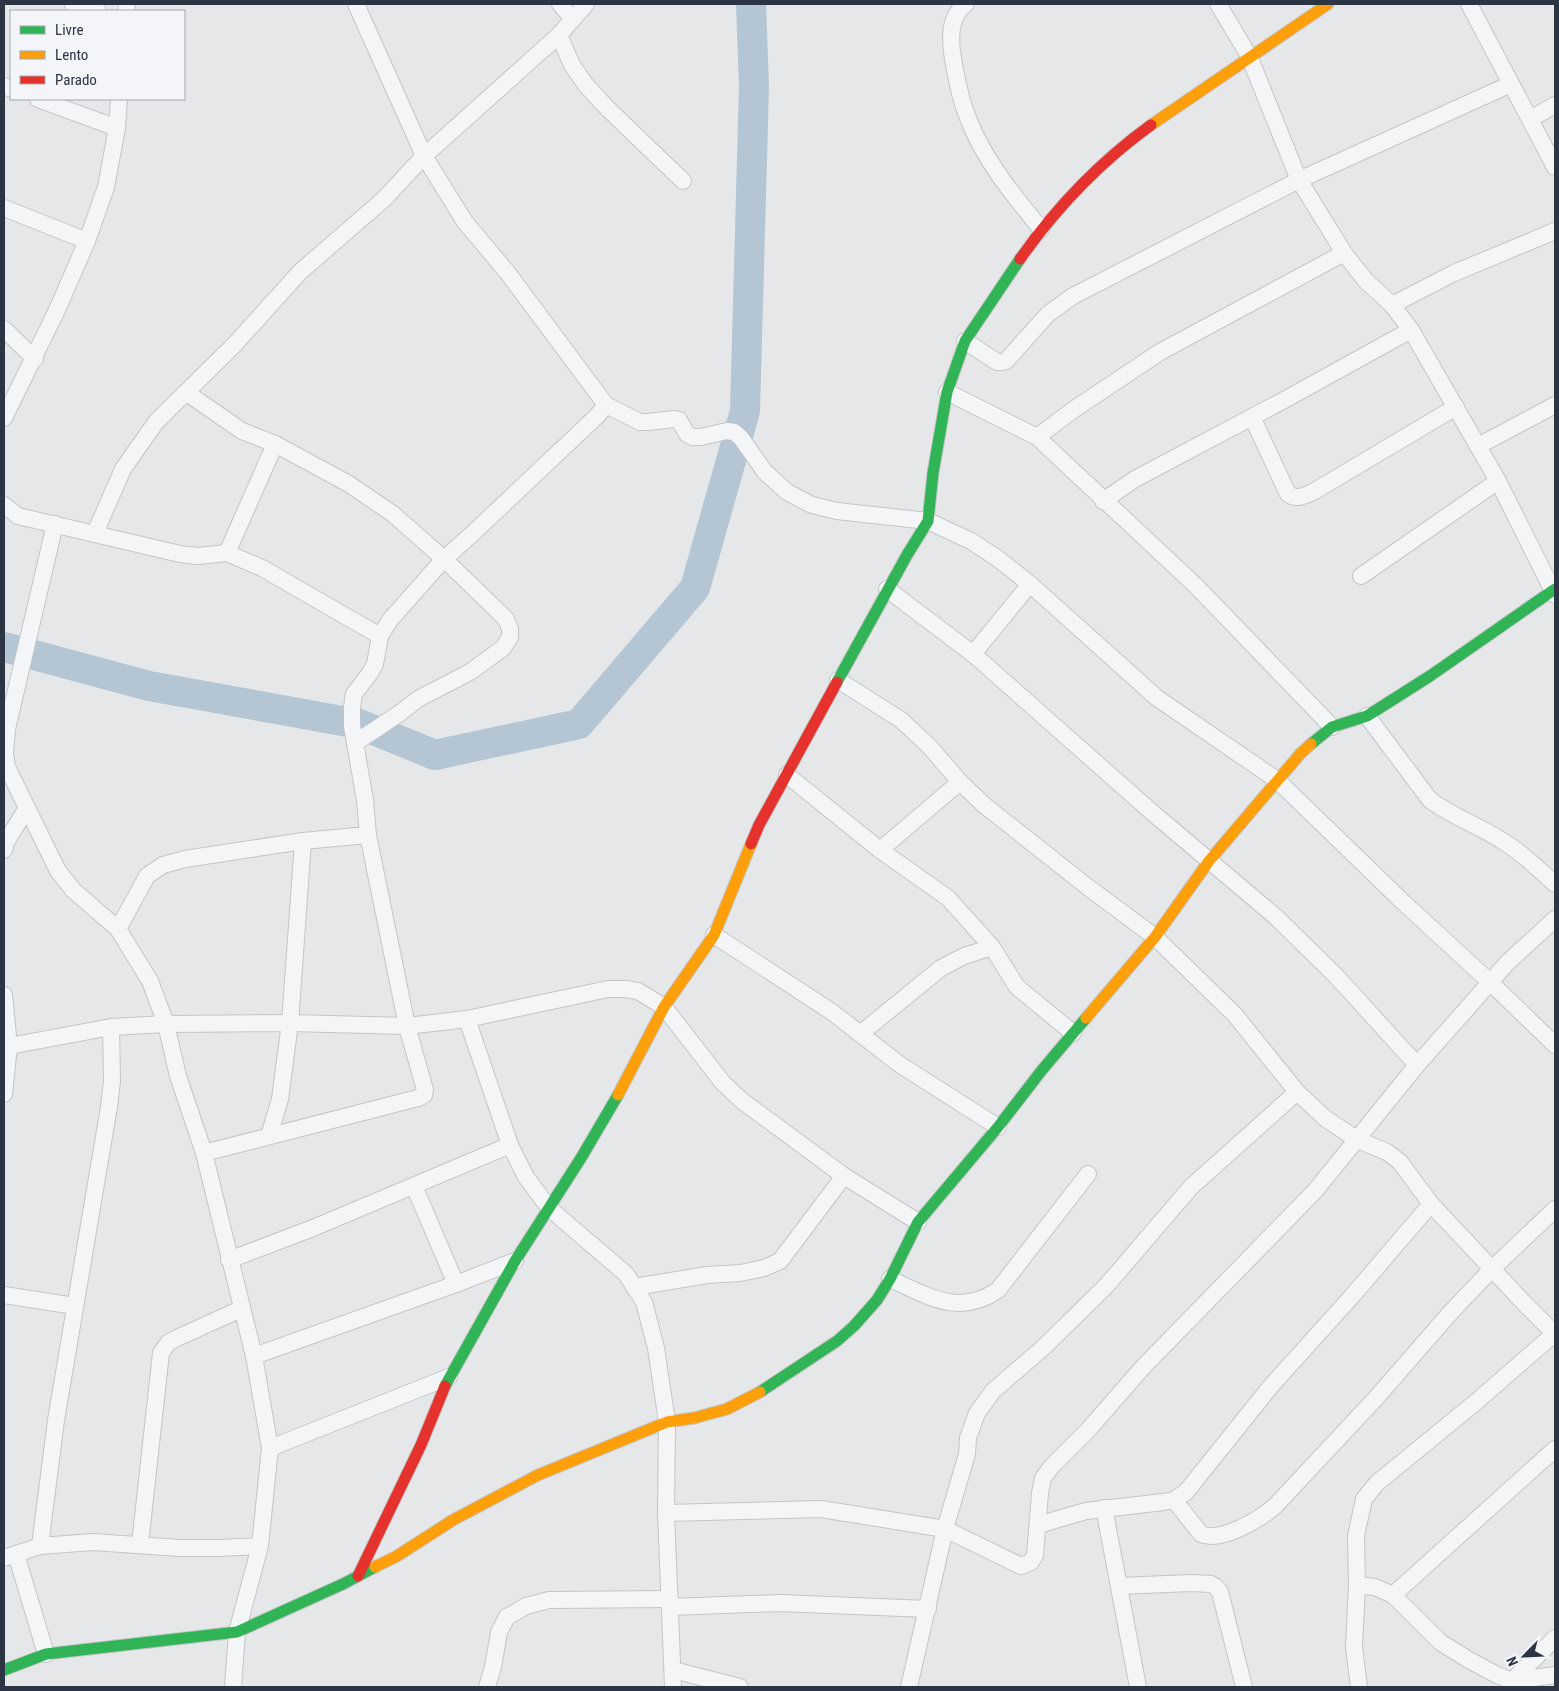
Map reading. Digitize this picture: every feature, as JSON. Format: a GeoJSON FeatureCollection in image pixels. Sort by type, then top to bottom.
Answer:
{"type":"FeatureCollection","features":[{"type":"Feature","properties":{"kind":"street"},"geometry":{"type":"LineString","coordinates":[[73,4],[94,10]]}},
{"type":"Feature","properties":{"kind":"street"},"geometry":{"type":"LineString","coordinates":[[356,4],[424,156],[464,222],[507,272],[606,405],[640,422],[674,418],[679,420],[687,434],[693,437],[727,431],[734,432],[741,438],[765,472],[788,492],[812,505],[837,511],[928,521],[971,541],[997,558],[1030,584],[1157,698],[1277,780],[1404,903],[1491,982],[1555,1046]]}},
{"type":"Feature","properties":{"kind":"street"},"geometry":{"type":"LineString","coordinates":[[560,4],[573,19]]}},
{"type":"Feature","properties":{"kind":"street"},"geometry":{"type":"LineString","coordinates":[[95,533],[123,469],[156,422],[235,344],[300,272],[384,199],[424,156],[559,35],[586,4]]}},
{"type":"Feature","properties":{"kind":"street"},"geometry":{"type":"LineString","coordinates":[[966,4],[953,22],[950,41],[958,89],[965,111],[979,144],[1015,197],[1041,230]]}},
{"type":"Feature","properties":{"kind":"street"},"geometry":{"type":"LineString","coordinates":[[4,1670],[46,1654],[237,1632],[397,1556],[453,1520],[538,1475],[666,1422],[694,1418],[728,1409],[755,1396],[837,1341],[854,1326],[877,1300],[890,1279],[918,1222],[998,1127],[1073,1033],[1155,937],[1209,861],[1301,752],[1332,727],[1367,716],[1554,592],[1498,481],[1411,330],[1392,305],[1366,281],[1344,253],[1299,180],[1249,56],[1218,4]]}},
{"type":"Feature","properties":{"kind":"street"},"geometry":{"type":"LineString","coordinates":[[358,1576],[421,1445],[449,1377],[515,1262],[626,1081],[664,1007],[714,935],[758,825],[887,589],[928,521],[933,473],[947,392],[965,340],[976,321],[1041,230],[1090,176],[1133,138],[1249,56],[1328,4]]}},
{"type":"Feature","properties":{"kind":"street"},"geometry":{"type":"LineString","coordinates":[[1469,4],[1555,167]]}},
{"type":"Feature","properties":{"kind":"street"},"geometry":{"type":"LineString","coordinates":[[559,35],[572,65],[585,84],[606,107],[683,181]]}},
{"type":"Feature","properties":{"kind":"street"},"geometry":{"type":"LineString","coordinates":[[965,340],[997,362],[1006,361],[1048,314],[1073,296],[1299,180],[1511,84]]}},
{"type":"Feature","properties":{"kind":"street"},"geometry":{"type":"LineString","coordinates":[[41,100],[117,128]]}},
{"type":"Feature","properties":{"kind":"street"},"geometry":{"type":"LineString","coordinates":[[4,418],[35,359],[87,240],[106,187],[117,128],[119,100]]}},
{"type":"Feature","properties":{"kind":"street"},"geometry":{"type":"LineString","coordinates":[[1530,119],[1555,105]]}},
{"type":"Feature","properties":{"kind":"street"},"geometry":{"type":"LineString","coordinates":[[4,208],[87,240]]}},
{"type":"Feature","properties":{"kind":"street"},"geometry":{"type":"LineString","coordinates":[[1392,305],[1454,273],[1555,231]]}},
{"type":"Feature","properties":{"kind":"street"},"geometry":{"type":"LineString","coordinates":[[1037,437],[1073,410],[1160,352],[1344,253]]}},
{"type":"Feature","properties":{"kind":"street"},"geometry":{"type":"LineString","coordinates":[[4,329],[35,359]]}},
{"type":"Feature","properties":{"kind":"street"},"geometry":{"type":"LineString","coordinates":[[1103,501],[1135,479],[1411,330]]}},
{"type":"Feature","properties":{"kind":"street"},"geometry":{"type":"LineString","coordinates":[[947,392],[1037,437],[1103,501],[1196,586],[1332,727]]}},
{"type":"Feature","properties":{"kind":"street"},"geometry":{"type":"LineString","coordinates":[[187,393],[242,431],[275,444],[356,489],[393,514],[444,559],[506,619],[510,629],[510,637],[503,648],[470,672],[418,698],[400,713],[355,743]]}},
{"type":"Feature","properties":{"kind":"street"},"geometry":{"type":"LineString","coordinates":[[204,1153],[424,1095],[425,1090],[407,1026],[368,835],[365,800],[355,743],[352,708],[354,694],[375,664],[380,636],[390,620],[444,559],[597,416],[606,405]]}},
{"type":"Feature","properties":{"kind":"street"},"geometry":{"type":"LineString","coordinates":[[1478,446],[1555,405]]}},
{"type":"Feature","properties":{"kind":"street"},"geometry":{"type":"LineString","coordinates":[[1252,417],[1288,494],[1294,498],[1313,492],[1456,407]]}},
{"type":"Feature","properties":{"kind":"street"},"geometry":{"type":"LineString","coordinates":[[227,553],[275,444]]}},
{"type":"Feature","properties":{"kind":"street"},"geometry":{"type":"LineString","coordinates":[[1361,576],[1498,481]]}},
{"type":"Feature","properties":{"kind":"street"},"geometry":{"type":"LineString","coordinates":[[4,505],[18,516],[180,554],[198,556],[227,553],[262,568],[380,636]]}},
{"type":"Feature","properties":{"kind":"street"},"geometry":{"type":"LineString","coordinates":[[55,524],[7,729],[4,753],[7,767],[58,871],[73,890],[118,929],[150,982],[166,1024],[178,1076],[204,1153],[254,1356],[270,1448],[260,1546],[237,1632],[233,1687]]}},
{"type":"Feature","properties":{"kind":"street"},"geometry":{"type":"LineString","coordinates":[[973,654],[1030,584]]}},
{"type":"Feature","properties":{"kind":"street"},"geometry":{"type":"LineString","coordinates":[[887,589],[973,654],[1209,861],[1276,917],[1337,977],[1417,1065]]}},
{"type":"Feature","properties":{"kind":"street"},"geometry":{"type":"LineString","coordinates":[[838,680],[901,720],[930,746],[960,782],[984,805],[1082,883],[1155,937],[1235,1015],[1297,1092],[1326,1119],[1358,1140],[1387,1152],[1400,1162],[1431,1204],[1555,1333],[1476,1402],[1377,1484],[1364,1499],[1356,1536],[1357,1585],[1354,1647],[1359,1687]]}},
{"type":"Feature","properties":{"kind":"street"},"geometry":{"type":"LineString","coordinates":[[1367,716],[1430,800],[1440,808],[1476,825],[1507,843],[1555,884]]}},
{"type":"Feature","properties":{"kind":"street"},"geometry":{"type":"LineString","coordinates":[[787,775],[880,850],[948,898],[992,948],[1017,987],[1073,1033]]}},
{"type":"Feature","properties":{"kind":"street"},"geometry":{"type":"LineString","coordinates":[[880,850],[960,782]]}},
{"type":"Feature","properties":{"kind":"street"},"geometry":{"type":"LineString","coordinates":[[4,850],[6,842],[27,808]]}},
{"type":"Feature","properties":{"kind":"street"},"geometry":{"type":"LineString","coordinates":[[118,929],[147,876],[163,865],[185,859],[303,841],[368,835]]}},
{"type":"Feature","properties":{"kind":"street"},"geometry":{"type":"LineString","coordinates":[[269,1136],[280,1099],[290,1023],[303,841]]}},
{"type":"Feature","properties":{"kind":"street"},"geometry":{"type":"LineString","coordinates":[[666,1513],[821,1509],[945,1529],[1021,1566],[1031,1562],[1035,1555],[1043,1478],[1052,1466],[1089,1429],[1144,1366],[1315,1191],[1417,1065],[1507,963],[1555,919]]}},
{"type":"Feature","properties":{"kind":"street"},"geometry":{"type":"LineString","coordinates":[[714,935],[832,1012],[899,1064],[998,1127]]}},
{"type":"Feature","properties":{"kind":"street"},"geometry":{"type":"LineString","coordinates":[[860,1034],[941,968],[964,956],[992,948]]}},
{"type":"Feature","properties":{"kind":"street"},"geometry":{"type":"LineString","coordinates":[[6,1047],[111,1026],[290,1023],[407,1026],[467,1019],[608,989],[625,989],[638,992],[664,1007],[723,1083],[735,1094],[844,1176],[918,1222]]}},
{"type":"Feature","properties":{"kind":"street"},"geometry":{"type":"LineString","coordinates":[[4,995],[6,1047],[4,1094]]}},
{"type":"Feature","properties":{"kind":"street"},"geometry":{"type":"LineString","coordinates":[[467,1019],[510,1145],[526,1177],[549,1208],[626,1274],[644,1302],[656,1348],[666,1422],[666,1513],[673,1687]]}},
{"type":"Feature","properties":{"kind":"street"},"geometry":{"type":"LineString","coordinates":[[40,1546],[56,1420],[109,1107],[112,1081],[111,1026]]}},
{"type":"Feature","properties":{"kind":"street"},"geometry":{"type":"LineString","coordinates":[[909,1687],[945,1529],[967,1454],[968,1438],[977,1413],[993,1391],[1044,1347],[1107,1284],[1192,1187],[1297,1092]]}},
{"type":"Feature","properties":{"kind":"street"},"geometry":{"type":"LineString","coordinates":[[229,1260],[313,1228],[510,1145]]}},
{"type":"Feature","properties":{"kind":"street"},"geometry":{"type":"LineString","coordinates":[[890,1279],[936,1300],[952,1303],[974,1302],[988,1297],[998,1290],[1088,1174]]}},
{"type":"Feature","properties":{"kind":"street"},"geometry":{"type":"LineString","coordinates":[[634,1287],[764,1268],[780,1260],[844,1176]]}},
{"type":"Feature","properties":{"kind":"street"},"geometry":{"type":"LineString","coordinates":[[414,1186],[456,1284]]}},
{"type":"Feature","properties":{"kind":"street"},"geometry":{"type":"LineString","coordinates":[[1038,1525],[1086,1511],[1174,1500],[1186,1492],[1271,1386],[1353,1295],[1431,1204]]}},
{"type":"Feature","properties":{"kind":"street"},"geometry":{"type":"LineString","coordinates":[[1174,1500],[1201,1534],[1207,1537],[1227,1534],[1265,1514],[1275,1506],[1377,1397],[1492,1269],[1555,1209]]}},
{"type":"Feature","properties":{"kind":"street"},"geometry":{"type":"LineString","coordinates":[[254,1356],[515,1262]]}},
{"type":"Feature","properties":{"kind":"street"},"geometry":{"type":"LineString","coordinates":[[4,1295],[75,1306]]}},
{"type":"Feature","properties":{"kind":"street"},"geometry":{"type":"LineString","coordinates":[[140,1544],[161,1353],[168,1343],[241,1308]]}},
{"type":"Feature","properties":{"kind":"street"},"geometry":{"type":"LineString","coordinates":[[270,1448],[449,1377]]}},
{"type":"Feature","properties":{"kind":"street"},"geometry":{"type":"LineString","coordinates":[[1393,1595],[1555,1449]]}},
{"type":"Feature","properties":{"kind":"street"},"geometry":{"type":"LineString","coordinates":[[1104,1508],[1138,1687]]}},
{"type":"Feature","properties":{"kind":"street"},"geometry":{"type":"LineString","coordinates":[[46,1654],[10,1556],[40,1546],[93,1542],[180,1548],[260,1546]]}},
{"type":"Feature","properties":{"kind":"street"},"geometry":{"type":"LineString","coordinates":[[1119,1586],[1191,1583],[1211,1584],[1216,1587],[1220,1592],[1244,1687]]}},
{"type":"Feature","properties":{"kind":"street"},"geometry":{"type":"LineString","coordinates":[[1357,1585],[1375,1587],[1393,1595],[1440,1642],[1514,1684],[1555,1674]]}},
{"type":"Feature","properties":{"kind":"street"},"geometry":{"type":"LineString","coordinates":[[487,1687],[493,1667],[499,1632],[507,1617],[526,1606],[549,1600],[780,1603],[928,1609]]}},
{"type":"Feature","properties":{"kind":"street"},"geometry":{"type":"LineString","coordinates":[[1514,1684],[1555,1638]]}},
{"type":"Feature","properties":{"kind":"street"},"geometry":{"type":"LineString","coordinates":[[673,1670],[740,1687]]}},
{"type":"Feature","properties":{"kind":"waterway"},"geometry":{"type":"LineString","coordinates":[[4,647],[149,686],[359,724],[435,755],[579,724],[695,588],[745,411],[754,86],[751,4]]}},
{"type":"Feature","properties":{"kind":"traffic: fast"},"geometry":{"type":"LineString","coordinates":[[837,682],[907,555],[928,521],[933,473],[947,392],[965,341],[1020,259]]}},
{"type":"Feature","properties":{"kind":"traffic: fast"},"geometry":{"type":"LineString","coordinates":[[1311,744],[1332,727],[1367,716],[1430,676],[1555,589]]}},
{"type":"Feature","properties":{"kind":"traffic: fast"},"geometry":{"type":"LineString","coordinates":[[760,1392],[837,1341],[854,1326],[877,1300],[890,1279],[918,1222],[1086,1018]]}},
{"type":"Feature","properties":{"kind":"traffic: fast"},"geometry":{"type":"LineString","coordinates":[[445,1386],[515,1261],[581,1158],[618,1095]]}},
{"type":"Feature","properties":{"kind":"traffic: fast"},"geometry":{"type":"LineString","coordinates":[[4,1670],[46,1654],[237,1632],[343,1584],[375,1567]]}},
{"type":"Feature","properties":{"kind":"traffic: slow"},"geometry":{"type":"LineString","coordinates":[[1151,125],[1328,4]]}},
{"type":"Feature","properties":{"kind":"traffic: slow"},"geometry":{"type":"LineString","coordinates":[[1086,1018],[1155,937],[1209,861],[1301,753],[1311,744]]}},
{"type":"Feature","properties":{"kind":"traffic: slow"},"geometry":{"type":"LineString","coordinates":[[618,1095],[664,1007],[714,935],[751,844]]}},
{"type":"Feature","properties":{"kind":"traffic: slow"},"geometry":{"type":"LineString","coordinates":[[375,1567],[397,1556],[453,1520],[538,1475],[667,1422],[694,1418],[727,1409],[760,1392]]}},
{"type":"Feature","properties":{"kind":"traffic: jam"},"geometry":{"type":"LineString","coordinates":[[1020,259],[1048,222],[1080,187],[1114,154],[1151,125]]}},
{"type":"Feature","properties":{"kind":"traffic: jam"},"geometry":{"type":"LineString","coordinates":[[751,844],[759,825],[837,682]]}},
{"type":"Feature","properties":{"kind":"traffic: jam"},"geometry":{"type":"LineString","coordinates":[[358,1576],[421,1445],[445,1386]]}}]}
